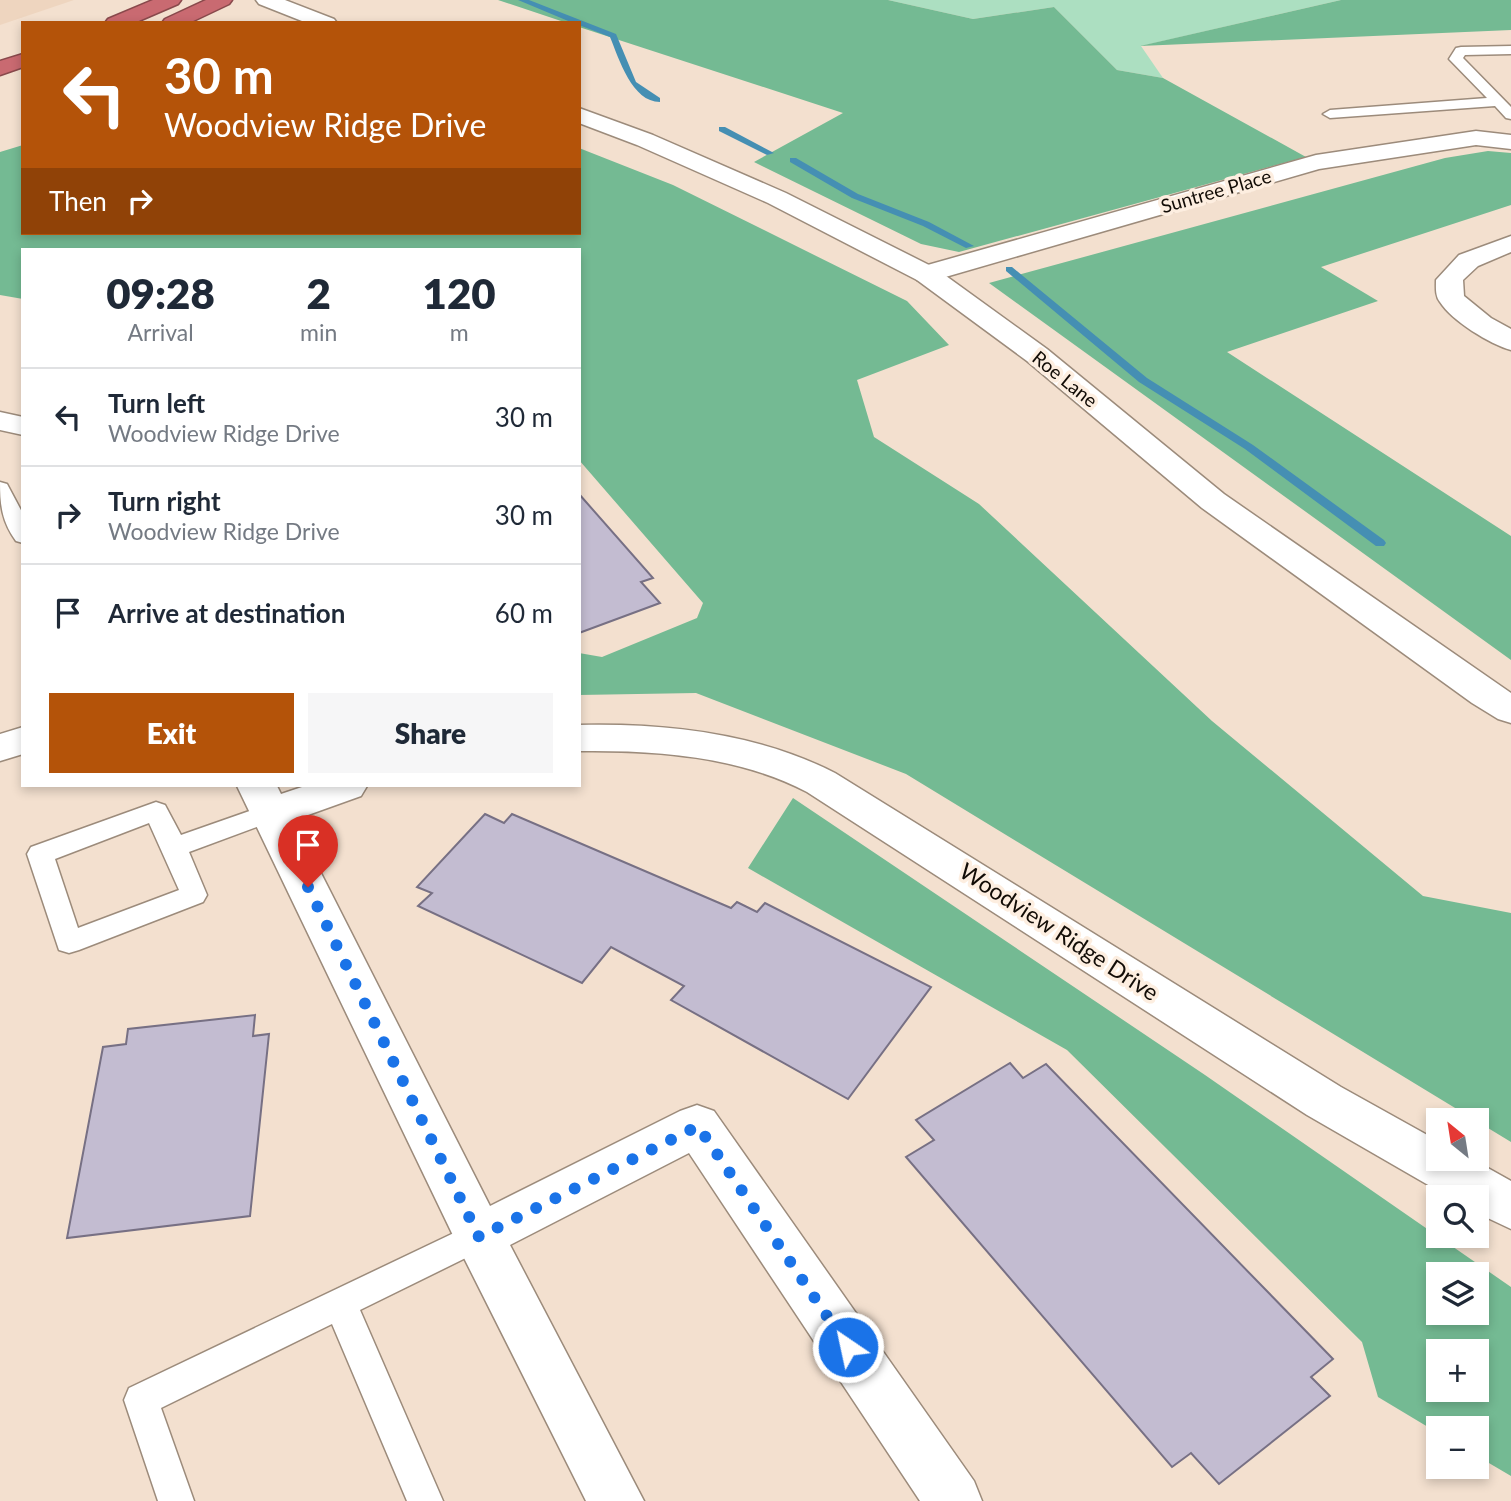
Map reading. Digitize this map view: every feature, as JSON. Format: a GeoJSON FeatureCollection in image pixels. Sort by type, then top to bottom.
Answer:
{"type":"FeatureCollection","features":[{"type":"Feature","properties":{"kind":"highway"},"geometry":{"type":"LineString","coordinates":[[121,21],[171,0]]}},
{"type":"Feature","properties":{"kind":"highway"},"geometry":{"type":"LineString","coordinates":[[176,21],[222,0]]}},
{"type":"Feature","properties":{"kind":"highway"},"geometry":{"type":"LineString","coordinates":[[0,68],[21,61]]}},
{"type":"Feature","properties":{"kind":"highway"},"geometry":{"type":"LineString","coordinates":[[0,90],[21,83]]}},
{"type":"Feature","properties":{"kind":"street"},"geometry":{"type":"LineString","coordinates":[[265,0],[322,21]]}},
{"type":"Feature","properties":{"kind":"street","name":"Roe Lane"},"geometry":{"type":"LineString","coordinates":[[581,116],[645,140],[777,198],[926,274],[1037,355],[1213,501],[1511,710]]}},
{"type":"Feature","properties":{"kind":"street","name":"Suntree Place"},"geometry":{"type":"LineString","coordinates":[[926,274],[1316,162],[1476,138],[1511,142]]}},
{"type":"Feature","properties":{"kind":"street"},"geometry":{"type":"LineString","coordinates":[[1511,244],[1481,253],[1459,265],[1449,280],[1451,299],[1481,324],[1511,341]]}},
{"type":"Feature","properties":{"kind":"street"},"geometry":{"type":"LineString","coordinates":[[0,421],[21,426]]}},
{"type":"Feature","properties":{"kind":"street","name":"Woodview Ridge Drive"},"geometry":{"type":"LineString","coordinates":[[581,738],[620,736],[710,746],[803,774],[878,816],[1324,1101],[1511,1208]]}},
{"type":"Feature","properties":{"kind":"street"},"geometry":{"type":"LineString","coordinates":[[0,748],[21,741]]}},
{"type":"Feature","properties":{"kind":"street"},"geometry":{"type":"LineString","coordinates":[[341,787],[265,799],[479,1237],[616,1501]]}},
{"type":"Feature","properties":{"kind":"street"},"geometry":{"type":"LineString","coordinates":[[479,1237],[698,1126],[954,1501]]}},
{"type":"Feature","properties":{"kind":"lane"},"geometry":{"type":"LineString","coordinates":[[1511,50],[1461,51],[1456,58],[1511,115]]}},
{"type":"Feature","properties":{"kind":"lane"},"geometry":{"type":"LineString","coordinates":[[1329,114],[1497,102]]}},
{"type":"Feature","properties":{"kind":"lane"},"geometry":{"type":"LineString","coordinates":[[0,488],[21,533]]}},
{"type":"Feature","properties":{"kind":"lane"},"geometry":{"type":"LineString","coordinates":[[174,847],[265,799]]}},
{"type":"Feature","properties":{"kind":"lane"},"geometry":{"type":"LineString","coordinates":[[156,811],[174,847],[194,895],[69,942],[40,854],[156,811]]}},
{"type":"Feature","properties":{"kind":"lane"},"geometry":{"type":"LineString","coordinates":[[176,1501],[141,1400],[479,1237]]}},
{"type":"Feature","properties":{"kind":"lane"},"geometry":{"type":"LineString","coordinates":[[340,1303],[425,1501]]}},
{"type":"Feature","properties":{"kind":"shaded area"},"geometry":{"type":"Polygon","coordinates":[[[0,0],[74,0],[0,25],[0,0]]]}},
{"type":"Feature","properties":{"kind":"green space"},"geometry":{"type":"Polygon","coordinates":[[[498,0],[888,0],[973,19],[1054,7],[1117,70],[1163,78],[1306,157],[959,252],[921,244],[754,162],[843,113],[581,28],[581,21],[561,21],[498,0]]]}},
{"type":"Feature","properties":{"kind":"green space"},"geometry":{"type":"Polygon","coordinates":[[[888,0],[1341,0],[1141,46],[1163,78],[1117,70],[1054,7],[973,19],[888,0]]]}},
{"type":"Feature","properties":{"kind":"green space"},"geometry":{"type":"Polygon","coordinates":[[[1341,0],[1511,0],[1511,30],[1140,46],[1341,0]]]}},
{"type":"Feature","properties":{"kind":"green space"},"geometry":{"type":"Polygon","coordinates":[[[21,146],[21,235],[581,235],[581,149],[673,185],[907,301],[949,345],[857,380],[874,437],[979,504],[1212,721],[1423,896],[1511,913],[1511,1142],[1489,1129],[1489,1108],[1455,1108],[906,774],[696,693],[581,695],[581,653],[602,657],[697,618],[703,603],[581,462],[581,248],[21,248],[21,299],[0,295],[0,152],[21,146]]]}},
{"type":"Feature","properties":{"kind":"green space"},"geometry":{"type":"Polygon","coordinates":[[[1488,151],[1511,153],[1511,205],[1321,267],[1378,301],[1227,352],[1511,536],[1511,660],[989,283],[1445,158],[1488,151]]]}},
{"type":"Feature","properties":{"kind":"green space"},"geometry":{"type":"Polygon","coordinates":[[[793,798],[1205,1075],[1426,1228],[1426,1248],[1455,1248],[1475,1262],[1426,1262],[1426,1325],[1489,1325],[1489,1272],[1511,1287],[1511,1476],[1489,1463],[1489,1416],[1426,1416],[1426,1426],[1378,1397],[1362,1342],[1067,1050],[748,868],[793,798]]]}},
{"type":"Feature","properties":{"kind":"building"},"geometry":{"type":"Polygon","coordinates":[[[581,496],[653,578],[641,582],[660,603],[581,632],[581,496]]]}},
{"type":"Feature","properties":{"kind":"building"},"geometry":{"type":"Polygon","coordinates":[[[485,814],[504,823],[512,814],[731,908],[737,902],[757,912],[765,903],[931,987],[848,1099],[671,1000],[684,986],[611,947],[582,983],[418,906],[432,893],[417,887],[485,814]]]}},
{"type":"Feature","properties":{"kind":"building"},"geometry":{"type":"Polygon","coordinates":[[[255,1015],[253,1036],[269,1034],[250,1216],[67,1238],[103,1047],[126,1044],[128,1029],[255,1015]]]}},
{"type":"Feature","properties":{"kind":"building"},"geometry":{"type":"Polygon","coordinates":[[[1010,1063],[1023,1078],[1046,1064],[1333,1359],[1311,1377],[1330,1396],[1219,1484],[1191,1453],[1172,1467],[906,1157],[934,1140],[916,1120],[1010,1063]]]}},
{"type":"Feature","properties":{"kind":"waterway"},"geometry":{"type":"LineString","coordinates":[[522,0],[575,21]]}},
{"type":"Feature","properties":{"kind":"waterway"},"geometry":{"type":"LineString","coordinates":[[581,23],[613,36],[633,83],[657,100]]}},
{"type":"Feature","properties":{"kind":"waterway"},"geometry":{"type":"LineString","coordinates":[[722,129],[770,153]]}},
{"type":"Feature","properties":{"kind":"waterway"},"geometry":{"type":"LineString","coordinates":[[793,160],[855,196],[926,224],[969,246]]}},
{"type":"Feature","properties":{"kind":"waterway"},"geometry":{"type":"LineString","coordinates":[[1009,269],[1143,380],[1249,447],[1380,543]]}},
{"type":"Feature","properties":{"kind":"route"},"geometry":{"type":"LineString","coordinates":[[308,887],[479,1237],[698,1126],[848,1347]]}}]}
